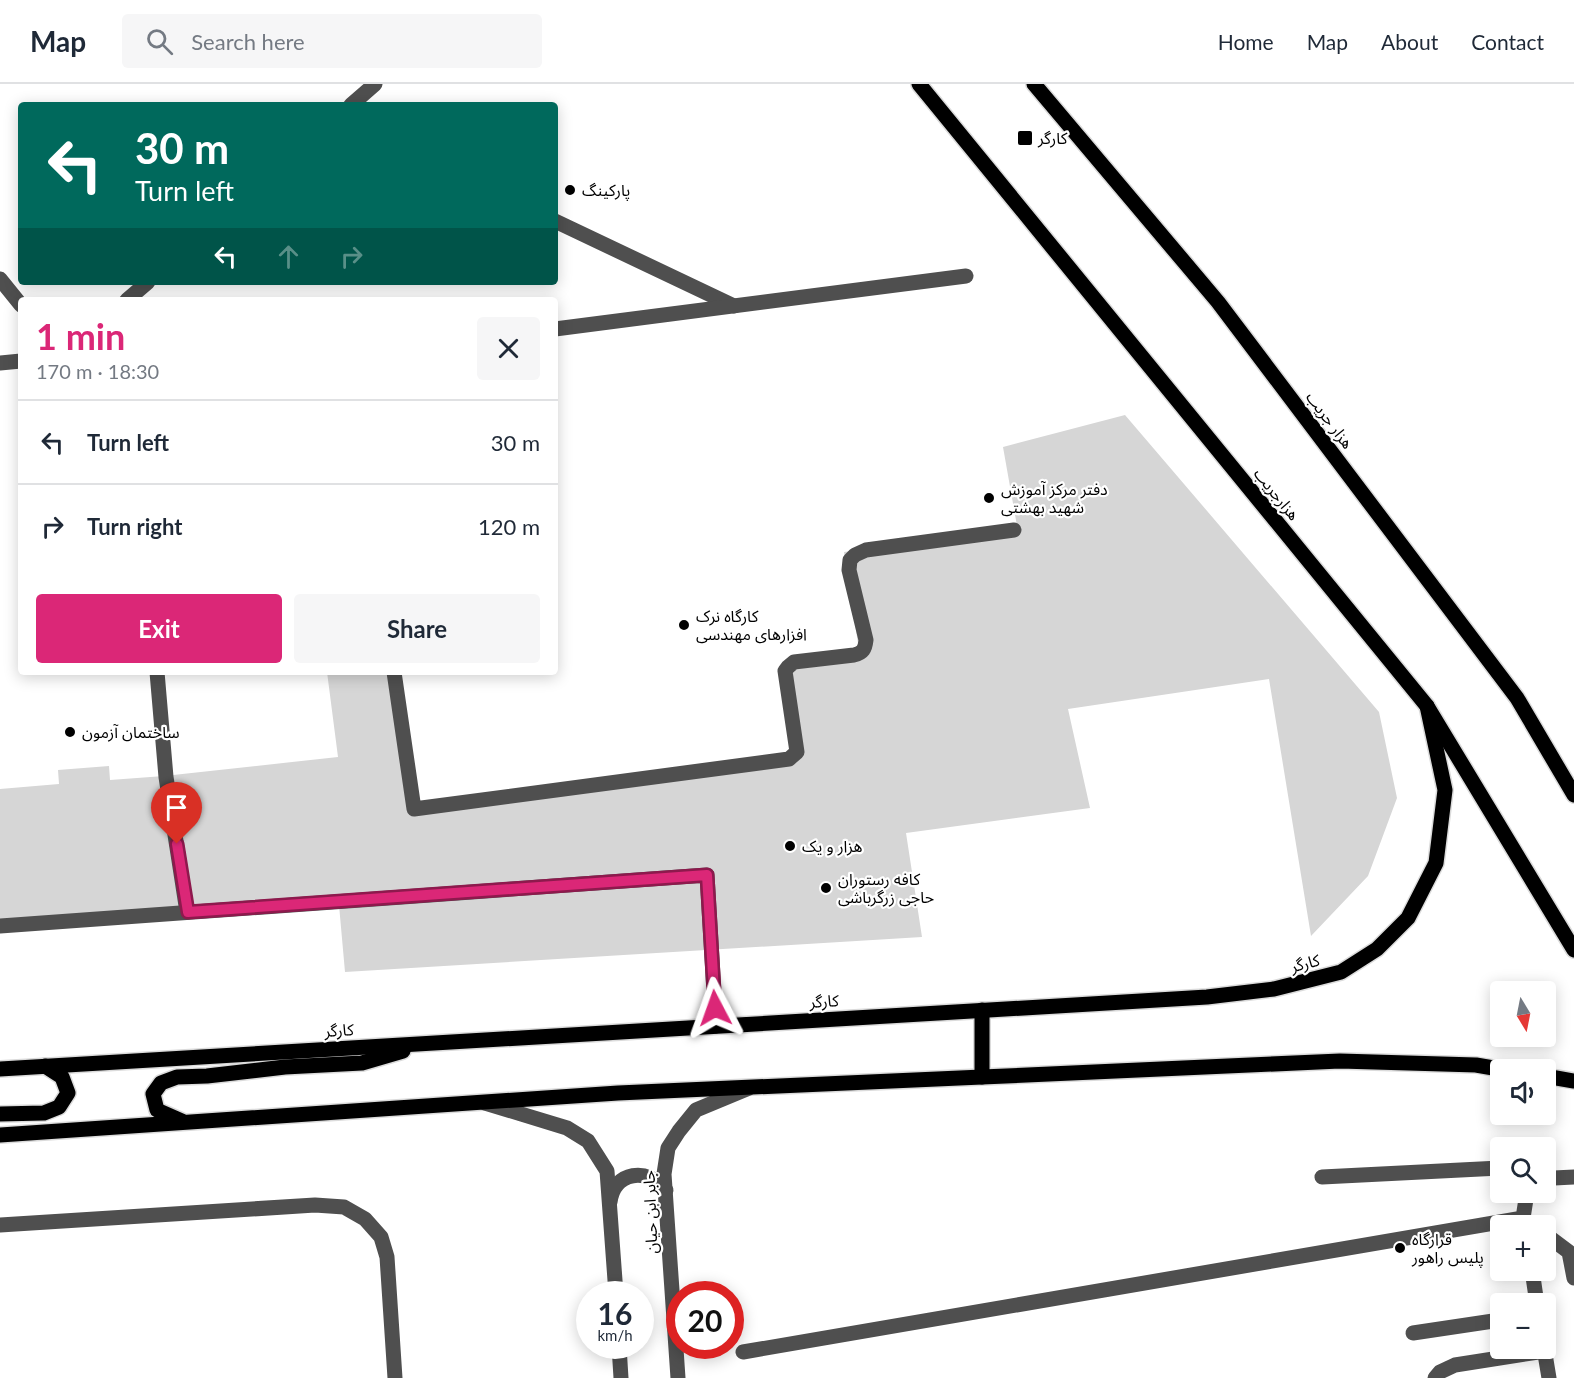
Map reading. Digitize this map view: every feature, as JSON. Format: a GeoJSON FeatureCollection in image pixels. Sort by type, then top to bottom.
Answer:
{"type":"FeatureCollection","features":[{"type":"Feature","properties":{"kind":"main road","name":"هزارجریب"},"geometry":{"type":"LineString","coordinates":[[919,84],[1427,706],[1574,950]]}},
{"type":"Feature","properties":{"kind":"main road","name":"هزار جریب"},"geometry":{"type":"LineString","coordinates":[[1034,84],[1225,311],[1517,698],[1574,795]]}},
{"type":"Feature","properties":{"kind":"main road","name":"کارگر"},"geometry":{"type":"LineString","coordinates":[[0,1069],[1207,997],[1274,989],[1341,972],[1377,949],[1408,918],[1436,863],[1445,790],[1427,706]]}},
{"type":"Feature","properties":{"kind":"main road"},"geometry":{"type":"LineString","coordinates":[[982,1010],[982,1077]]}},
{"type":"Feature","properties":{"kind":"main road"},"geometry":{"type":"LineString","coordinates":[[184,1122],[157,1110],[153,1094],[161,1083],[177,1077],[285,1067],[362,1063],[432,1043]]}},
{"type":"Feature","properties":{"kind":"main road"},"geometry":{"type":"LineString","coordinates":[[0,1135],[618,1094],[982,1077],[1340,1061],[1476,1065],[1490,1067]]}},
{"type":"Feature","properties":{"kind":"main road"},"geometry":{"type":"LineString","coordinates":[[0,1114],[44,1113],[59,1107],[68,1093],[62,1077],[44,1066]]}},
{"type":"Feature","properties":{"kind":"main road"},"geometry":{"type":"LineString","coordinates":[[1556,1078],[1574,1081]]}},
{"type":"Feature","properties":{"kind":"street"},"geometry":{"type":"LineString","coordinates":[[354,102],[375,84]]}},
{"type":"Feature","properties":{"kind":"street"},"geometry":{"type":"LineString","coordinates":[[558,221],[734,306]]}},
{"type":"Feature","properties":{"kind":"street"},"geometry":{"type":"LineString","coordinates":[[558,329],[966,276]]}},
{"type":"Feature","properties":{"kind":"street"},"geometry":{"type":"LineString","coordinates":[[0,279],[18,301]]}},
{"type":"Feature","properties":{"kind":"street"},"geometry":{"type":"LineString","coordinates":[[130,297],[144,285]]}},
{"type":"Feature","properties":{"kind":"street"},"geometry":{"type":"LineString","coordinates":[[0,363],[18,361]]}},
{"type":"Feature","properties":{"kind":"street"},"geometry":{"type":"LineString","coordinates":[[394,675],[414,809],[789,759],[797,752],[785,672],[788,667],[794,662],[854,655],[862,653],[865,648],[866,640],[849,570],[850,560],[866,550],[1014,530]]}},
{"type":"Feature","properties":{"kind":"street"},"geometry":{"type":"LineString","coordinates":[[157,675],[166,777],[188,912]]}},
{"type":"Feature","properties":{"kind":"street"},"geometry":{"type":"LineString","coordinates":[[0,926],[707,875],[716,1026]]}},
{"type":"Feature","properties":{"kind":"street","name":"جابر ابن حیان"},"geometry":{"type":"LineString","coordinates":[[678,1378],[664,1174],[668,1148],[696,1110],[749,1088]]}},
{"type":"Feature","properties":{"kind":"street"},"geometry":{"type":"LineString","coordinates":[[485,1102],[567,1128],[588,1142],[607,1171],[615,1281]]}},
{"type":"Feature","properties":{"kind":"street"},"geometry":{"type":"LineString","coordinates":[[1322,1177],[1490,1169]]}},
{"type":"Feature","properties":{"kind":"street"},"geometry":{"type":"LineString","coordinates":[[610,1204],[614,1190],[629,1177],[643,1175],[650,1177],[666,1190]]}},
{"type":"Feature","properties":{"kind":"street"},"geometry":{"type":"LineString","coordinates":[[1556,1178],[1574,1177]]}},
{"type":"Feature","properties":{"kind":"street"},"geometry":{"type":"LineString","coordinates":[[0,1225],[315,1205],[344,1207],[365,1219],[381,1237],[387,1257],[395,1378]]}},
{"type":"Feature","properties":{"kind":"street"},"geometry":{"type":"LineString","coordinates":[[744,1352],[1490,1229]]}},
{"type":"Feature","properties":{"kind":"street"},"geometry":{"type":"LineString","coordinates":[[1556,1242],[1569,1252],[1574,1278]]}},
{"type":"Feature","properties":{"kind":"street"},"geometry":{"type":"LineString","coordinates":[[1413,1333],[1490,1321]]}},
{"type":"Feature","properties":{"kind":"street"},"geometry":{"type":"LineString","coordinates":[[620,1359],[621,1378]]}},
{"type":"Feature","properties":{"kind":"street"},"geometry":{"type":"LineString","coordinates":[[1435,1378],[1440,1372],[1455,1365],[1491,1359]]}},
{"type":"Feature","properties":{"kind":"street"},"geometry":{"type":"LineString","coordinates":[[1546,1359],[1549,1378]]}},
{"type":"Feature","properties":{"kind":"shaded area"},"geometry":{"type":"Polygon","coordinates":[[[1125,415],[1379,712],[1397,798],[1368,876],[1311,936],[1269,679],[1068,709],[1090,808],[906,833],[922,937],[345,972],[339,905],[0,931],[0,789],[59,784],[58,770],[109,766],[110,780],[338,757],[327,675],[391,675],[412,811],[796,753],[782,662],[859,650],[844,552],[1017,526],[1003,447],[1125,415]]]}},
{"type":"Feature","properties":{"kind":"place","name":"کارگر"},"geometry":{"type":"Point","coordinates":[1025,138]}},
{"type":"Feature","properties":{"kind":"place","name":"پارکینگ"},"geometry":{"type":"Point","coordinates":[570,190]}},
{"type":"Feature","properties":{"kind":"place","name":"دفتر مرکز آموزش شهید بهشتی"},"geometry":{"type":"Point","coordinates":[989,498]}},
{"type":"Feature","properties":{"kind":"place","name":"کارگاه نرک افزارهای مهندسی"},"geometry":{"type":"Point","coordinates":[684,625]}},
{"type":"Feature","properties":{"kind":"place","name":"ساختمان آزمون"},"geometry":{"type":"Point","coordinates":[70,732]}},
{"type":"Feature","properties":{"kind":"place","name":"هزار و یک"},"geometry":{"type":"Point","coordinates":[790,846]}},
{"type":"Feature","properties":{"kind":"place","name":"کافه رستوران حاجی زرگرباشی"},"geometry":{"type":"Point","coordinates":[826,888]}},
{"type":"Feature","properties":{"kind":"place","name":"قرارگاه پلیس راهور"},"geometry":{"type":"Point","coordinates":[1400,1248]}},
{"type":"Feature","properties":{"kind":"route"},"geometry":{"type":"LineString","coordinates":[[177,844],[188,912],[707,875],[715,1008]]}}]}
